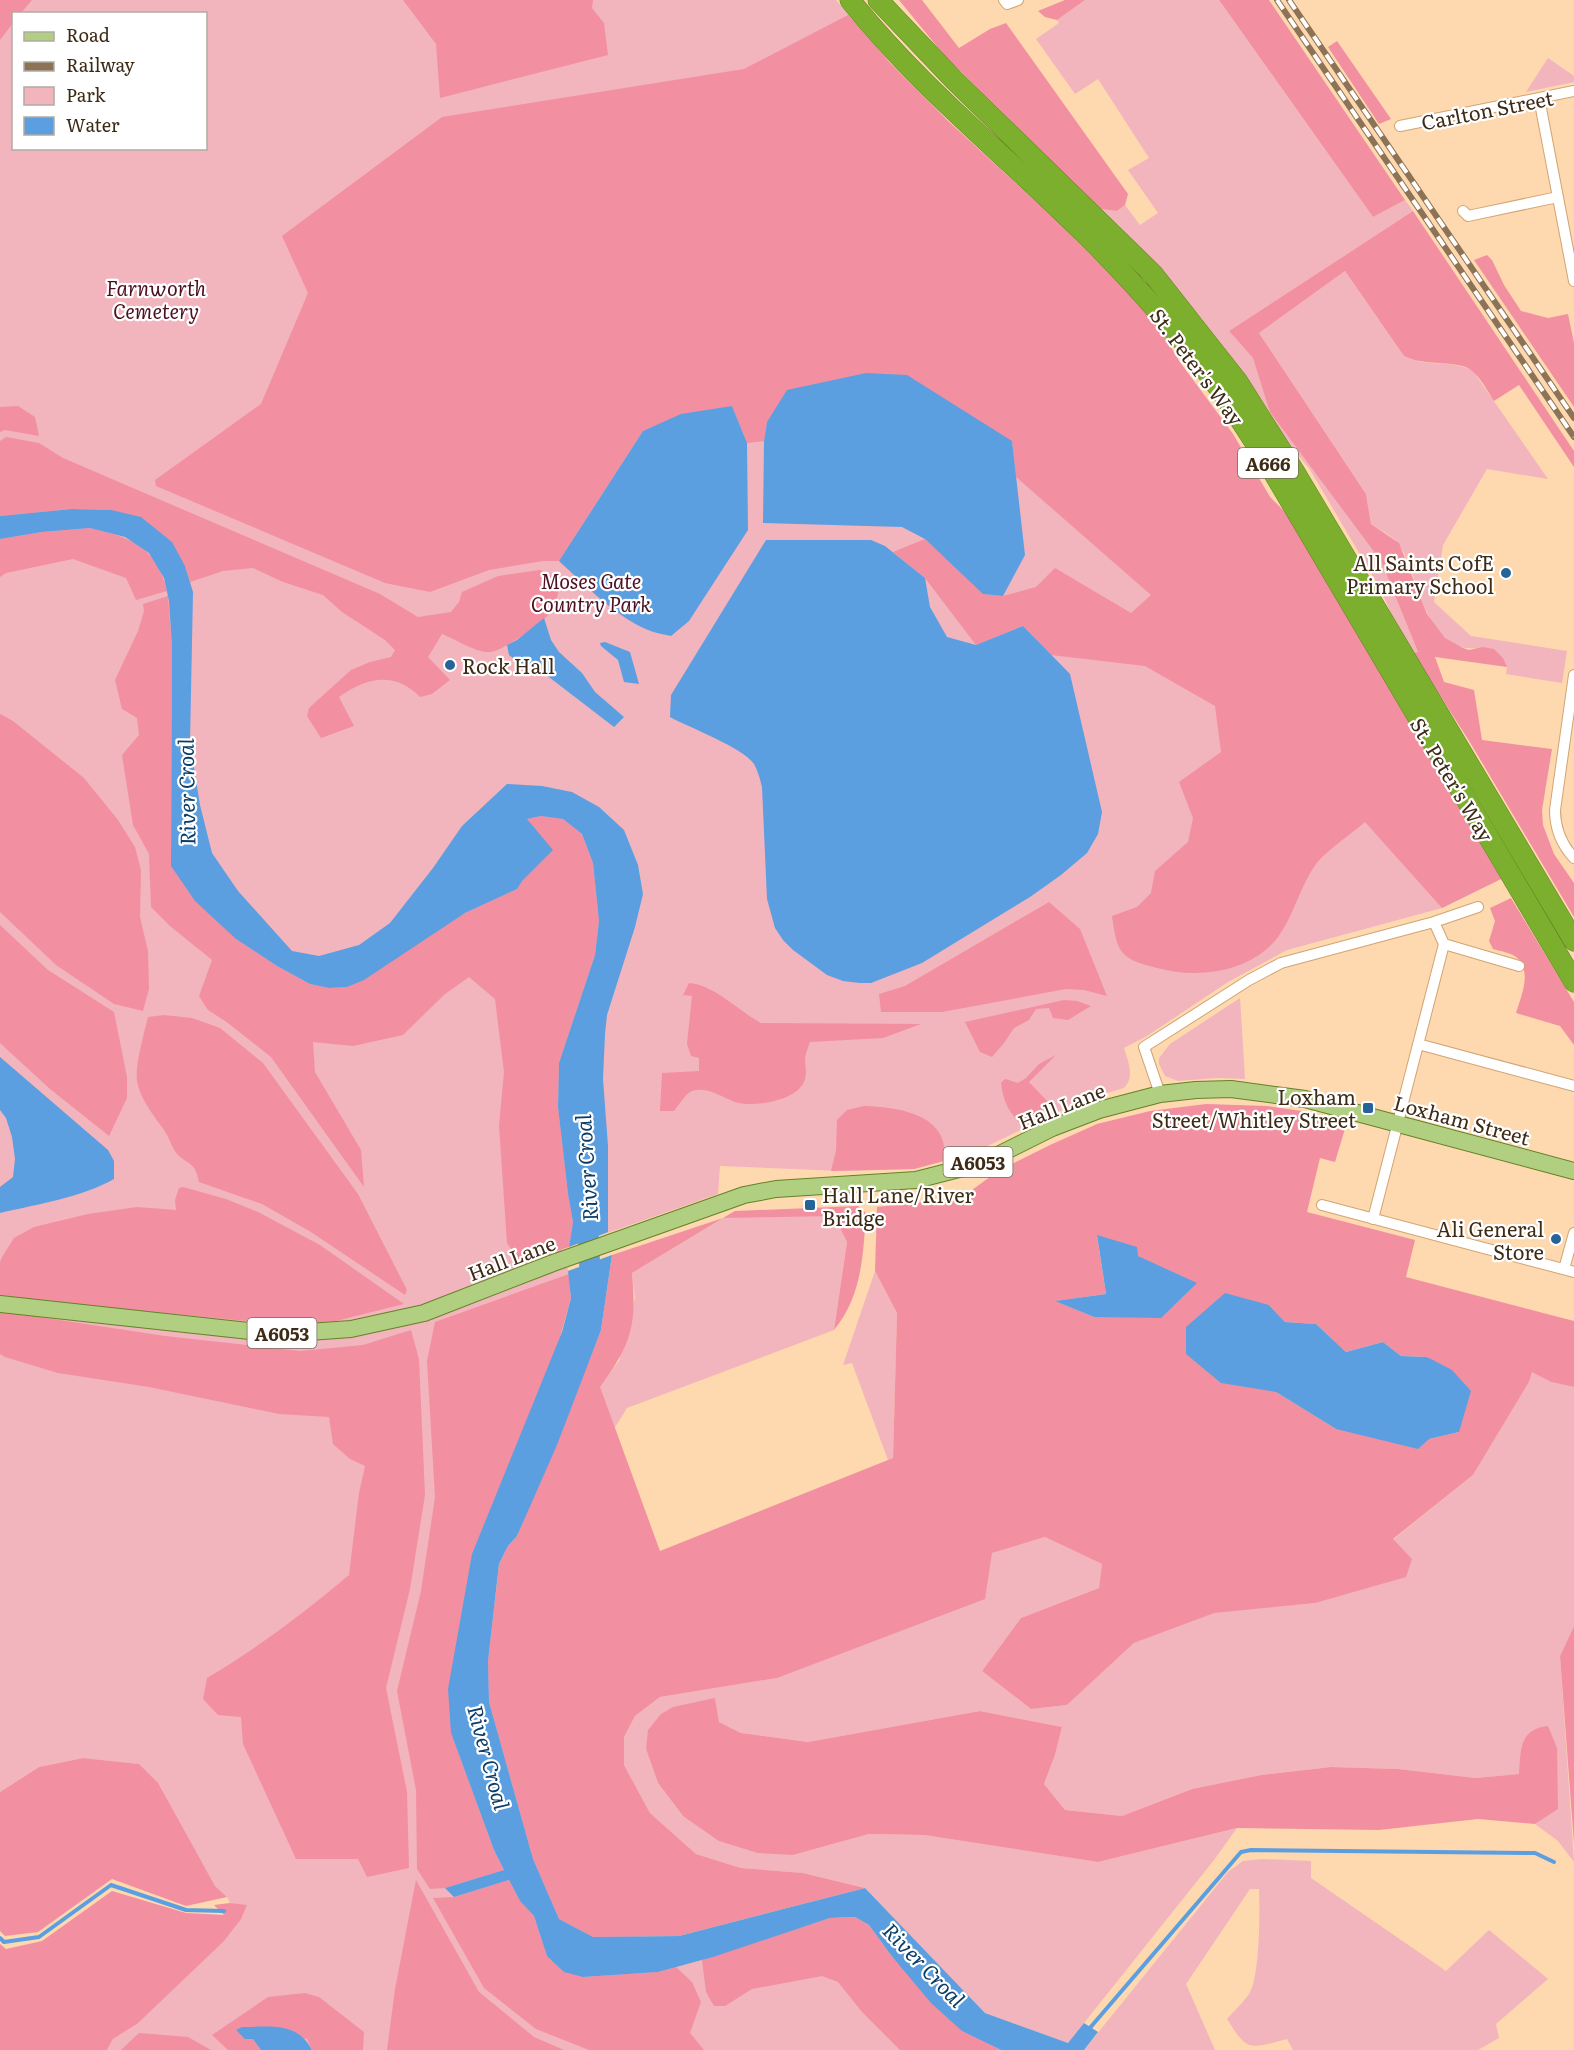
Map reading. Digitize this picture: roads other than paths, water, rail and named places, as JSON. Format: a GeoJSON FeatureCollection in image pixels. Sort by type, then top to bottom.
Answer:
{"type":"FeatureCollection","features":[{"type":"Feature","properties":{"kind":"highway","name":"St. Peter's Way"},"geometry":{"type":"LineString","coordinates":[[850,0],[937,94],[1089,238],[1154,308],[1214,382],[1263,455],[1574,981]]}},
{"type":"Feature","properties":{"kind":"highway","name":"St. Peter's Way"},"geometry":{"type":"LineString","coordinates":[[880,3],[954,80],[1153,274],[1238,382],[1305,489],[1574,941]]}},
{"type":"Feature","properties":{"kind":"main road","name":"Hall Lane"},"geometry":{"type":"LineString","coordinates":[[0,1304],[268,1333],[351,1329],[424,1313],[553,1263],[744,1195],[776,1189],[916,1180],[963,1168],[996,1156],[1075,1118],[1125,1102],[1160,1094],[1231,1089],[1305,1099]]}},
{"type":"Feature","properties":{"kind":"main road","name":"Loxham Street"},"geometry":{"type":"LineString","coordinates":[[1305,1099],[1574,1171]]}},
{"type":"Feature","properties":{"kind":"street"},"geometry":{"type":"LineString","coordinates":[[1006,2],[1018,0]]}},
{"type":"Feature","properties":{"kind":"street","name":"Carlton Street"},"geometry":{"type":"LineString","coordinates":[[1400,126],[1574,91]]}},
{"type":"Feature","properties":{"kind":"street"},"geometry":{"type":"LineString","coordinates":[[1539,99],[1574,281]]}},
{"type":"Feature","properties":{"kind":"street"},"geometry":{"type":"LineString","coordinates":[[1469,217],[1558,197]]}},
{"type":"Feature","properties":{"kind":"street"},"geometry":{"type":"LineString","coordinates":[[1574,675],[1570,737],[1555,810],[1555,825],[1574,858]]}},
{"type":"Feature","properties":{"kind":"street"},"geometry":{"type":"LineString","coordinates":[[1160,1094],[1144,1047],[1239,986],[1281,963],[1434,922],[1478,907]]}},
{"type":"Feature","properties":{"kind":"street"},"geometry":{"type":"LineString","coordinates":[[1373,1219],[1444,944],[1434,922]]}},
{"type":"Feature","properties":{"kind":"street"},"geometry":{"type":"LineString","coordinates":[[1444,944],[1519,966]]}},
{"type":"Feature","properties":{"kind":"street"},"geometry":{"type":"LineString","coordinates":[[1418,1044],[1574,1086]]}},
{"type":"Feature","properties":{"kind":"street"},"geometry":{"type":"LineString","coordinates":[[1322,1205],[1569,1270],[1574,1233]]}},
{"type":"Feature","properties":{"kind":"water"},"geometry":{"type":"Polygon","coordinates":[[[866,373],[907,375],[1012,441],[1025,555],[1003,596],[983,594],[925,539],[902,527],[763,523],[764,441],[767,422],[787,390],[866,373]]]}},
{"type":"Feature","properties":{"kind":"water"},"geometry":{"type":"Polygon","coordinates":[[[732,406],[747,443],[748,530],[689,621],[671,636],[651,631],[612,609],[559,561],[643,431],[681,414],[732,406]]]}},
{"type":"Feature","properties":{"kind":"water"},"geometry":{"type":"Polygon","coordinates":[[[72,509],[111,510],[141,517],[172,542],[185,566],[193,592],[190,742],[200,805],[212,853],[238,891],[292,951],[319,956],[359,945],[390,923],[462,826],[507,784],[542,786],[572,792],[599,807],[624,830],[638,865],[643,894],[607,1015],[605,1034],[603,1079],[608,1146],[608,1232],[569,1247],[573,1222],[558,1107],[559,1063],[595,955],[599,921],[593,863],[582,834],[563,819],[541,816],[527,819],[553,850],[517,889],[465,913],[364,980],[347,987],[329,988],[310,984],[277,966],[236,939],[195,901],[171,866],[172,647],[169,601],[164,578],[149,553],[125,537],[90,528],[42,532],[0,539],[0,516],[72,509]]]}},
{"type":"Feature","properties":{"kind":"water"},"geometry":{"type":"Polygon","coordinates":[[[766,540],[871,540],[885,546],[925,578],[930,607],[947,637],[976,645],[1023,626],[1070,674],[1102,812],[1098,834],[1087,853],[1030,897],[922,963],[871,983],[843,981],[827,975],[783,940],[775,928],[767,899],[762,787],[754,764],[739,751],[670,717],[671,695],[766,540]]]}},
{"type":"Feature","properties":{"kind":"water"},"geometry":{"type":"Polygon","coordinates":[[[544,618],[551,640],[559,652],[582,673],[595,692],[624,717],[614,727],[545,674],[509,655],[507,645],[517,640],[544,618]]]}},
{"type":"Feature","properties":{"kind":"water"},"geometry":{"type":"Polygon","coordinates":[[[605,642],[630,652],[639,684],[624,682],[618,660],[601,646],[600,643],[605,642]]]}},
{"type":"Feature","properties":{"kind":"water"},"geometry":{"type":"Polygon","coordinates":[[[0,1057],[108,1150],[114,1161],[114,1179],[73,1196],[0,1213],[0,1187],[13,1177],[15,1159],[12,1137],[6,1118],[0,1110],[0,1057]]]}},
{"type":"Feature","properties":{"kind":"water"},"geometry":{"type":"Polygon","coordinates":[[[1097,1235],[1137,1247],[1138,1256],[1197,1283],[1161,1318],[1094,1317],[1055,1301],[1106,1294],[1097,1235]]]}},
{"type":"Feature","properties":{"kind":"water"},"geometry":{"type":"Polygon","coordinates":[[[612,1255],[601,1330],[557,1445],[517,1536],[508,1546],[499,1564],[488,1661],[489,1702],[533,1859],[559,1919],[593,1937],[679,1936],[865,1888],[985,2013],[1068,2043],[1084,2023],[1098,2032],[1084,2050],[1001,2050],[962,2031],[931,2003],[869,1925],[855,1917],[830,1918],[713,1957],[658,1972],[583,1977],[564,1972],[547,1956],[534,1916],[520,1901],[509,1880],[454,1897],[445,1888],[504,1870],[494,1850],[451,1733],[448,1689],[472,1554],[562,1332],[571,1298],[568,1271],[612,1255]]]}},
{"type":"Feature","properties":{"kind":"water"},"geometry":{"type":"Polygon","coordinates":[[[1225,1293],[1269,1305],[1285,1322],[1316,1324],[1346,1352],[1383,1342],[1401,1356],[1427,1357],[1452,1370],[1471,1391],[1459,1432],[1429,1439],[1418,1449],[1336,1429],[1276,1392],[1221,1383],[1186,1354],[1186,1327],[1225,1293]]]}},
{"type":"Feature","properties":{"kind":"water"},"geometry":{"type":"Polygon","coordinates":[[[242,2027],[272,2027],[291,2030],[299,2034],[312,2050],[261,2050],[253,2039],[245,2039],[236,2030],[242,2027]]]}},
{"type":"Feature","properties":{"kind":"waterway","name":"River Croal"},"geometry":{"type":"LineString","coordinates":[[587,1212],[591,1291]]}},
{"type":"Feature","properties":{"kind":"waterway"},"geometry":{"type":"LineString","coordinates":[[1089,2029],[1241,1852],[1251,1850],[1535,1853],[1554,1862]]}},
{"type":"Feature","properties":{"kind":"waterway"},"geometry":{"type":"LineString","coordinates":[[0,1938],[4,1942],[39,1937],[111,1885],[186,1910],[224,1911]]}},
{"type":"Feature","properties":{"kind":"railway"},"geometry":{"type":"LineString","coordinates":[[1277,0],[1574,437]]}},
{"type":"Feature","properties":{"kind":"railway"},"geometry":{"type":"LineString","coordinates":[[1289,0],[1574,418]]}},
{"type":"Feature","properties":{"kind":"place","name":"All Saints CofE Primary School"},"geometry":{"type":"Point","coordinates":[1506,573]}},
{"type":"Feature","properties":{"kind":"place","name":"Rock Hall"},"geometry":{"type":"Point","coordinates":[450,665]}},
{"type":"Feature","properties":{"kind":"place","name":"Loxham Street/Whitley Street"},"geometry":{"type":"Point","coordinates":[1368,1108]}},
{"type":"Feature","properties":{"kind":"place","name":"Hall Lane/River Bridge"},"geometry":{"type":"Point","coordinates":[810,1205]}},
{"type":"Feature","properties":{"kind":"place","name":"Ali General Store"},"geometry":{"type":"Point","coordinates":[1556,1239]}},
{"type":"Feature","properties":{"kind":"park label","name":"Farnworth Cemetery"},"geometry":{"type":"Point","coordinates":[156,298]}},
{"type":"Feature","properties":{"kind":"park label","name":"Moses Gate Country Park"},"geometry":{"type":"Point","coordinates":[591,592]}}]}
